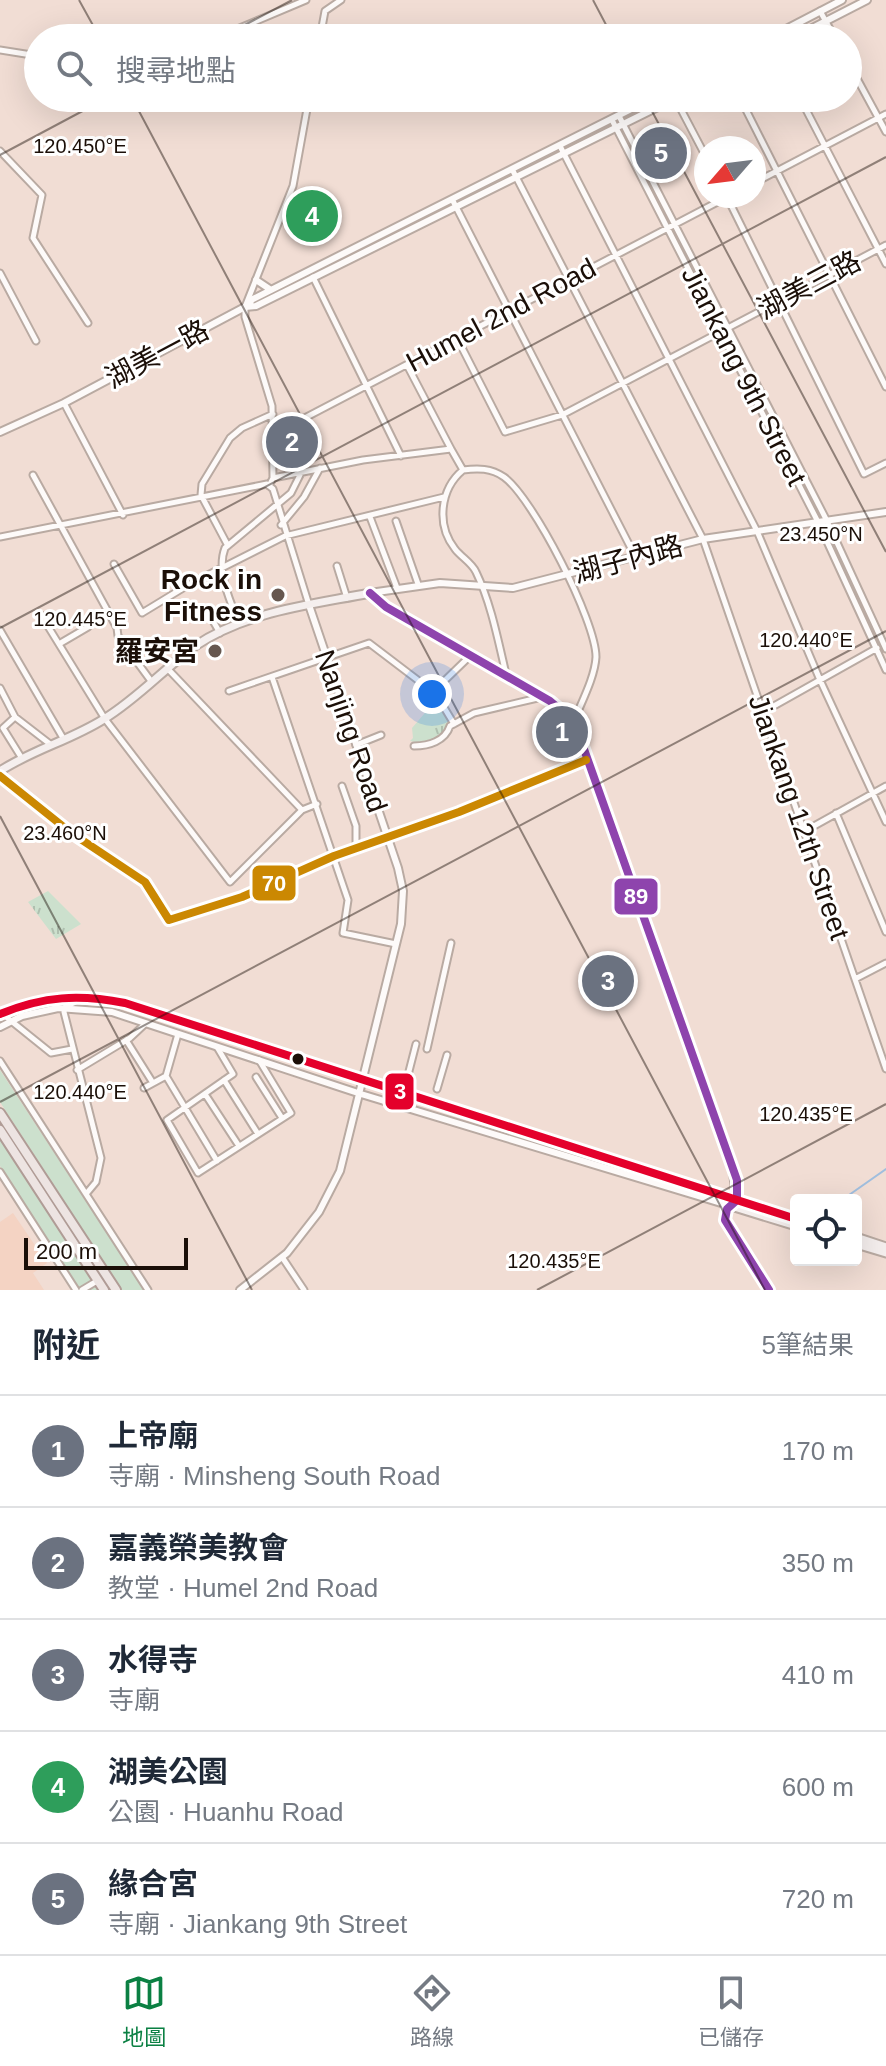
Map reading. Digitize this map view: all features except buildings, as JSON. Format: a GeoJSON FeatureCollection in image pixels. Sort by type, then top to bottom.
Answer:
{"type":"FeatureCollection","features":[{"type":"Feature","properties":{"kind":"main road"},"geometry":{"type":"LineString","coordinates":[[0,774],[21,757],[105,719],[167,668],[239,623],[370,593],[386,607],[543,696],[574,721],[733,1169],[734,1203]]}},
{"type":"Feature","properties":{"kind":"main road"},"geometry":{"type":"LineString","coordinates":[[0,1113],[116,1290]]}},
{"type":"Feature","properties":{"kind":"main road"},"geometry":{"type":"LineString","coordinates":[[0,1130],[104,1290]]}},
{"type":"Feature","properties":{"kind":"main road"},"geometry":{"type":"LineString","coordinates":[[734,1203],[790,1217]]}},
{"type":"Feature","properties":{"kind":"main road"},"geometry":{"type":"LineString","coordinates":[[734,1203],[790,1224]]}},
{"type":"Feature","properties":{"kind":"main road"},"geometry":{"type":"LineString","coordinates":[[862,1239],[886,1247]]}},
{"type":"Feature","properties":{"kind":"main road"},"geometry":{"type":"LineString","coordinates":[[862,1246],[886,1253]]}},
{"type":"Feature","properties":{"kind":"street"},"geometry":{"type":"LineString","coordinates":[[249,24],[306,0]]}},
{"type":"Feature","properties":{"kind":"street"},"geometry":{"type":"LineString","coordinates":[[323,24],[325,11],[341,0]]}},
{"type":"Feature","properties":{"kind":"street"},"geometry":{"type":"LineString","coordinates":[[795,24],[842,0]]}},
{"type":"Feature","properties":{"kind":"street"},"geometry":{"type":"LineString","coordinates":[[820,24],[867,0]]}},
{"type":"Feature","properties":{"kind":"street"},"geometry":{"type":"LineString","coordinates":[[820,11],[828,24]]}},
{"type":"Feature","properties":{"kind":"street"},"geometry":{"type":"LineString","coordinates":[[0,50],[24,54]]}},
{"type":"Feature","properties":{"kind":"street"},"geometry":{"type":"LineString","coordinates":[[862,88],[886,132]]}},
{"type":"Feature","properties":{"kind":"street"},"geometry":{"type":"LineString","coordinates":[[306,112],[293,186],[245,307],[245,317],[273,414],[273,478],[269,486],[309,605]]}},
{"type":"Feature","properties":{"kind":"street"},"geometry":{"type":"LineString","coordinates":[[254,302],[271,290],[312,275],[626,112]]}},
{"type":"Feature","properties":{"kind":"street","name":"湖美一路"},"geometry":{"type":"LineString","coordinates":[[0,432],[64,403],[254,302],[457,209],[648,112]]}},
{"type":"Feature","properties":{"kind":"street"},"geometry":{"type":"LineString","coordinates":[[682,112],[695,136]]}},
{"type":"Feature","properties":{"kind":"street"},"geometry":{"type":"LineString","coordinates":[[747,112],[886,387]]}},
{"type":"Feature","properties":{"kind":"street"},"geometry":{"type":"LineString","coordinates":[[807,112],[886,264]]}},
{"type":"Feature","properties":{"kind":"street"},"geometry":{"type":"LineString","coordinates":[[766,177],[886,114]]}},
{"type":"Feature","properties":{"kind":"street","name":"Jiankang 9th Street"},"geometry":{"type":"LineString","coordinates":[[615,118],[729,327],[827,521],[885,645]]}},
{"type":"Feature","properties":{"kind":"street"},"geometry":{"type":"LineString","coordinates":[[560,146],[757,531],[820,680],[886,822]]}},
{"type":"Feature","properties":{"kind":"street"},"geometry":{"type":"LineString","coordinates":[[0,151],[3,159],[42,195],[33,238],[88,323]]}},
{"type":"Feature","properties":{"kind":"street"},"geometry":{"type":"LineString","coordinates":[[513,171],[517,179]]}},
{"type":"Feature","properties":{"kind":"street","name":"Jiankang 12th Street"},"geometry":{"type":"LineString","coordinates":[[517,179],[703,539],[886,1069]]}},
{"type":"Feature","properties":{"kind":"street"},"geometry":{"type":"LineString","coordinates":[[453,201],[635,556]]}},
{"type":"Feature","properties":{"kind":"street","name":"Humel 2nd Road"},"geometry":{"type":"LineString","coordinates":[[274,434],[705,208]]}},
{"type":"Feature","properties":{"kind":"street"},"geometry":{"type":"LineString","coordinates":[[733,208],[864,474],[886,463]]}},
{"type":"Feature","properties":{"kind":"street","name":"Jiankang 9th Street"},"geometry":{"type":"LineString","coordinates":[[672,226],[721,331],[818,522],[886,670]]}},
{"type":"Feature","properties":{"kind":"street","name":"湖美三路"},"geometry":{"type":"LineString","coordinates":[[457,338],[505,432],[562,415],[886,245]]}},
{"type":"Feature","properties":{"kind":"street"},"geometry":{"type":"LineString","coordinates":[[0,273],[36,341]]}},
{"type":"Feature","properties":{"kind":"street"},"geometry":{"type":"LineString","coordinates":[[312,275],[401,456]]}},
{"type":"Feature","properties":{"kind":"street"},"geometry":{"type":"LineString","coordinates":[[256,280],[271,290]]}},
{"type":"Feature","properties":{"kind":"street"},"geometry":{"type":"LineString","coordinates":[[407,364],[463,470]]}},
{"type":"Feature","properties":{"kind":"street"},"geometry":{"type":"LineString","coordinates":[[64,403],[123,515]]}},
{"type":"Feature","properties":{"kind":"street"},"geometry":{"type":"LineString","coordinates":[[239,623],[229,599],[223,566],[227,544],[201,495],[202,484],[230,438],[242,428],[273,414]]}},
{"type":"Feature","properties":{"kind":"street"},"geometry":{"type":"LineString","coordinates":[[273,478],[320,467],[451,449]]}},
{"type":"Feature","properties":{"kind":"street"},"geometry":{"type":"LineString","coordinates":[[281,525],[297,508],[320,467]]}},
{"type":"Feature","properties":{"kind":"street"},"geometry":{"type":"LineString","coordinates":[[506,675],[493,620],[476,571],[454,548],[446,532],[444,497],[451,482],[463,470],[484,468],[514,485],[539,522],[590,625],[596,658],[574,721]]}},
{"type":"Feature","properties":{"kind":"street"},"geometry":{"type":"LineString","coordinates":[[227,544],[291,493],[301,473]]}},
{"type":"Feature","properties":{"kind":"street"},"geometry":{"type":"LineString","coordinates":[[33,475],[117,628],[118,636],[151,681]]}},
{"type":"Feature","properties":{"kind":"street"},"geometry":{"type":"LineString","coordinates":[[0,537],[123,515],[201,495],[269,486]]}},
{"type":"Feature","properties":{"kind":"street"},"geometry":{"type":"LineString","coordinates":[[114,564],[142,613],[223,566],[285,536],[444,497]]}},
{"type":"Feature","properties":{"kind":"street","name":"湖子內路"},"geometry":{"type":"LineString","coordinates":[[370,593],[418,584],[513,588],[703,539],[885,514]]}},
{"type":"Feature","properties":{"kind":"street"},"geometry":{"type":"LineString","coordinates":[[370,517],[397,588]]}},
{"type":"Feature","properties":{"kind":"street"},"geometry":{"type":"LineString","coordinates":[[396,521],[418,584]]}},
{"type":"Feature","properties":{"kind":"street"},"geometry":{"type":"LineString","coordinates":[[337,566],[347,598]]}},
{"type":"Feature","properties":{"kind":"street","name":"Nanjing Road"},"geometry":{"type":"LineString","coordinates":[[240,1290],[282,1257],[331,1193],[364,1083],[396,944],[403,891],[309,605]]}},
{"type":"Feature","properties":{"kind":"street"},"geometry":{"type":"LineString","coordinates":[[209,614],[220,633]]}},
{"type":"Feature","properties":{"kind":"street"},"geometry":{"type":"LineString","coordinates":[[41,615],[105,719],[230,882],[302,810],[317,804]]}},
{"type":"Feature","properties":{"kind":"street"},"geometry":{"type":"LineString","coordinates":[[59,644],[88,627]]}},
{"type":"Feature","properties":{"kind":"street"},"geometry":{"type":"LineString","coordinates":[[0,630],[63,738]]}},
{"type":"Feature","properties":{"kind":"street"},"geometry":{"type":"LineString","coordinates":[[229,691],[369,643],[436,694],[454,724]]}},
{"type":"Feature","properties":{"kind":"street"},"geometry":{"type":"LineString","coordinates":[[763,712],[885,645]]}},
{"type":"Feature","properties":{"kind":"street"},"geometry":{"type":"LineString","coordinates":[[436,694],[438,687],[470,656]]}},
{"type":"Feature","properties":{"kind":"street"},"geometry":{"type":"LineString","coordinates":[[167,668],[302,810]]}},
{"type":"Feature","properties":{"kind":"street"},"geometry":{"type":"LineString","coordinates":[[272,677],[348,900],[343,933],[396,944]]}},
{"type":"Feature","properties":{"kind":"street"},"geometry":{"type":"LineString","coordinates":[[0,688],[15,717],[50,744]]}},
{"type":"Feature","properties":{"kind":"street"},"geometry":{"type":"LineString","coordinates":[[414,746],[437,741],[454,724],[474,713],[543,696]]}},
{"type":"Feature","properties":{"kind":"street"},"geometry":{"type":"LineString","coordinates":[[15,717],[3,728],[21,757]]}},
{"type":"Feature","properties":{"kind":"street"},"geometry":{"type":"LineString","coordinates":[[356,745],[381,735]]}},
{"type":"Feature","properties":{"kind":"street"},"geometry":{"type":"LineString","coordinates":[[0,774],[60,825],[145,882],[169,920],[242,897],[334,856],[459,812],[586,760]]}},
{"type":"Feature","properties":{"kind":"street"},"geometry":{"type":"LineString","coordinates":[[342,786],[356,826],[356,849]]}},
{"type":"Feature","properties":{"kind":"street"},"geometry":{"type":"LineString","coordinates":[[805,831],[886,786]]}},
{"type":"Feature","properties":{"kind":"street"},"geometry":{"type":"LineString","coordinates":[[836,813],[886,932]]}},
{"type":"Feature","properties":{"kind":"street"},"geometry":{"type":"LineString","coordinates":[[427,1049],[451,943]]}},
{"type":"Feature","properties":{"kind":"street"},"geometry":{"type":"LineString","coordinates":[[855,979],[886,963]]}},
{"type":"Feature","properties":{"kind":"street"},"geometry":{"type":"LineString","coordinates":[[0,1013],[43,1000],[88,995],[141,1008],[734,1203]]}},
{"type":"Feature","properties":{"kind":"street"},"geometry":{"type":"LineString","coordinates":[[0,1027],[9,1021],[65,1007],[88,995]]}},
{"type":"Feature","properties":{"kind":"street"},"geometry":{"type":"LineString","coordinates":[[65,1007],[112,1012],[361,1094],[734,1203]]}},
{"type":"Feature","properties":{"kind":"street"},"geometry":{"type":"LineString","coordinates":[[65,1007],[77,1070],[101,1158],[96,1182],[86,1194]]}},
{"type":"Feature","properties":{"kind":"street"},"geometry":{"type":"LineString","coordinates":[[0,1013],[51,1053],[72,1049]]}},
{"type":"Feature","properties":{"kind":"street"},"geometry":{"type":"LineString","coordinates":[[77,1070],[126,1040],[145,1024]]}},
{"type":"Feature","properties":{"kind":"street"},"geometry":{"type":"LineString","coordinates":[[144,1088],[166,1076],[178,1034]]}},
{"type":"Feature","properties":{"kind":"street"},"geometry":{"type":"LineString","coordinates":[[126,1040],[153,1083]]}},
{"type":"Feature","properties":{"kind":"street"},"geometry":{"type":"LineString","coordinates":[[407,1079],[416,1044]]}},
{"type":"Feature","properties":{"kind":"street"},"geometry":{"type":"LineString","coordinates":[[217,1046],[233,1074],[167,1120],[198,1173],[291,1113],[258,1060]]}},
{"type":"Feature","properties":{"kind":"street"},"geometry":{"type":"LineString","coordinates":[[437,1089],[447,1055]]}},
{"type":"Feature","properties":{"kind":"street"},"geometry":{"type":"LineString","coordinates":[[0,1061],[148,1290]]}},
{"type":"Feature","properties":{"kind":"street"},"geometry":{"type":"LineString","coordinates":[[166,1076],[217,1161]]}},
{"type":"Feature","properties":{"kind":"street"},"geometry":{"type":"LineString","coordinates":[[256,1077],[282,1118]]}},
{"type":"Feature","properties":{"kind":"street"},"geometry":{"type":"LineString","coordinates":[[224,1080],[258,1134]]}},
{"type":"Feature","properties":{"kind":"street"},"geometry":{"type":"LineString","coordinates":[[205,1094],[239,1146]]}},
{"type":"Feature","properties":{"kind":"street"},"geometry":{"type":"LineString","coordinates":[[0,1172],[79,1290],[97,1281]]}},
{"type":"Feature","properties":{"kind":"street"},"geometry":{"type":"LineString","coordinates":[[734,1203],[725,1220],[769,1290]]}},
{"type":"Feature","properties":{"kind":"street"},"geometry":{"type":"LineString","coordinates":[[282,1257],[304,1290]]}},
{"type":"Feature","properties":{"kind":"shaded area"},"geometry":{"type":"Polygon","coordinates":[[[13,1213],[47,1263],[33,1273],[44,1290],[0,1290],[0,1222],[13,1213]]]}},
{"type":"Feature","properties":{"kind":"green space"},"geometry":{"type":"Polygon","coordinates":[[[436,700],[450,723],[446,733],[424,744],[410,741],[413,738],[412,728],[436,700]]]}},
{"type":"Feature","properties":{"kind":"green space"},"geometry":{"type":"Polygon","coordinates":[[[48,891],[81,924],[56,939],[28,902],[48,891]]]}},
{"type":"Feature","properties":{"kind":"green space"},"geometry":{"type":"Polygon","coordinates":[[[0,1070],[144,1290],[122,1290],[0,1102],[0,1070]]]}},
{"type":"Feature","properties":{"kind":"green space"},"geometry":{"type":"Polygon","coordinates":[[[0,1136],[98,1290],[80,1290],[0,1166],[0,1136]]]}},
{"type":"Feature","properties":{"kind":"waterway"},"geometry":{"type":"LineString","coordinates":[[850,1194],[886,1169]]}},
{"type":"Feature","properties":{"kind":"transit line","name":"89"},"geometry":{"type":"LineString","coordinates":[[370,593],[386,607],[550,701],[574,721],[737,1180],[737,1200],[727,1209],[725,1220],[769,1290]]}},
{"type":"Feature","properties":{"kind":"transit line","name":"70"},"geometry":{"type":"LineString","coordinates":[[0,776],[70,832],[145,882],[169,920],[242,897],[334,856],[459,812],[586,760]]}},
{"type":"Feature","properties":{"kind":"transit line","name":"3"},"geometry":{"type":"LineString","coordinates":[[0,1014],[32,1003],[62,998],[125,1003],[790,1217]]}},
{"type":"Feature","properties":{"kind":"place","name":"緣合宮"},"geometry":{"type":"Point","coordinates":[661,153]}},
{"type":"Feature","properties":{"kind":"place","name":"湖美公園"},"geometry":{"type":"Point","coordinates":[312,216]}},
{"type":"Feature","properties":{"kind":"place","name":"嘉義榮美教會"},"geometry":{"type":"Point","coordinates":[292,442]}},
{"type":"Feature","properties":{"kind":"place","name":"Rock in Fitness"},"geometry":{"type":"Point","coordinates":[278,595]}},
{"type":"Feature","properties":{"kind":"place","name":"羅安宮"},"geometry":{"type":"Point","coordinates":[215,651]}},
{"type":"Feature","properties":{"kind":"place","name":"上帝廟"},"geometry":{"type":"Point","coordinates":[562,732]}},
{"type":"Feature","properties":{"kind":"place","name":"水得寺"},"geometry":{"type":"Point","coordinates":[608,981]}}]}
